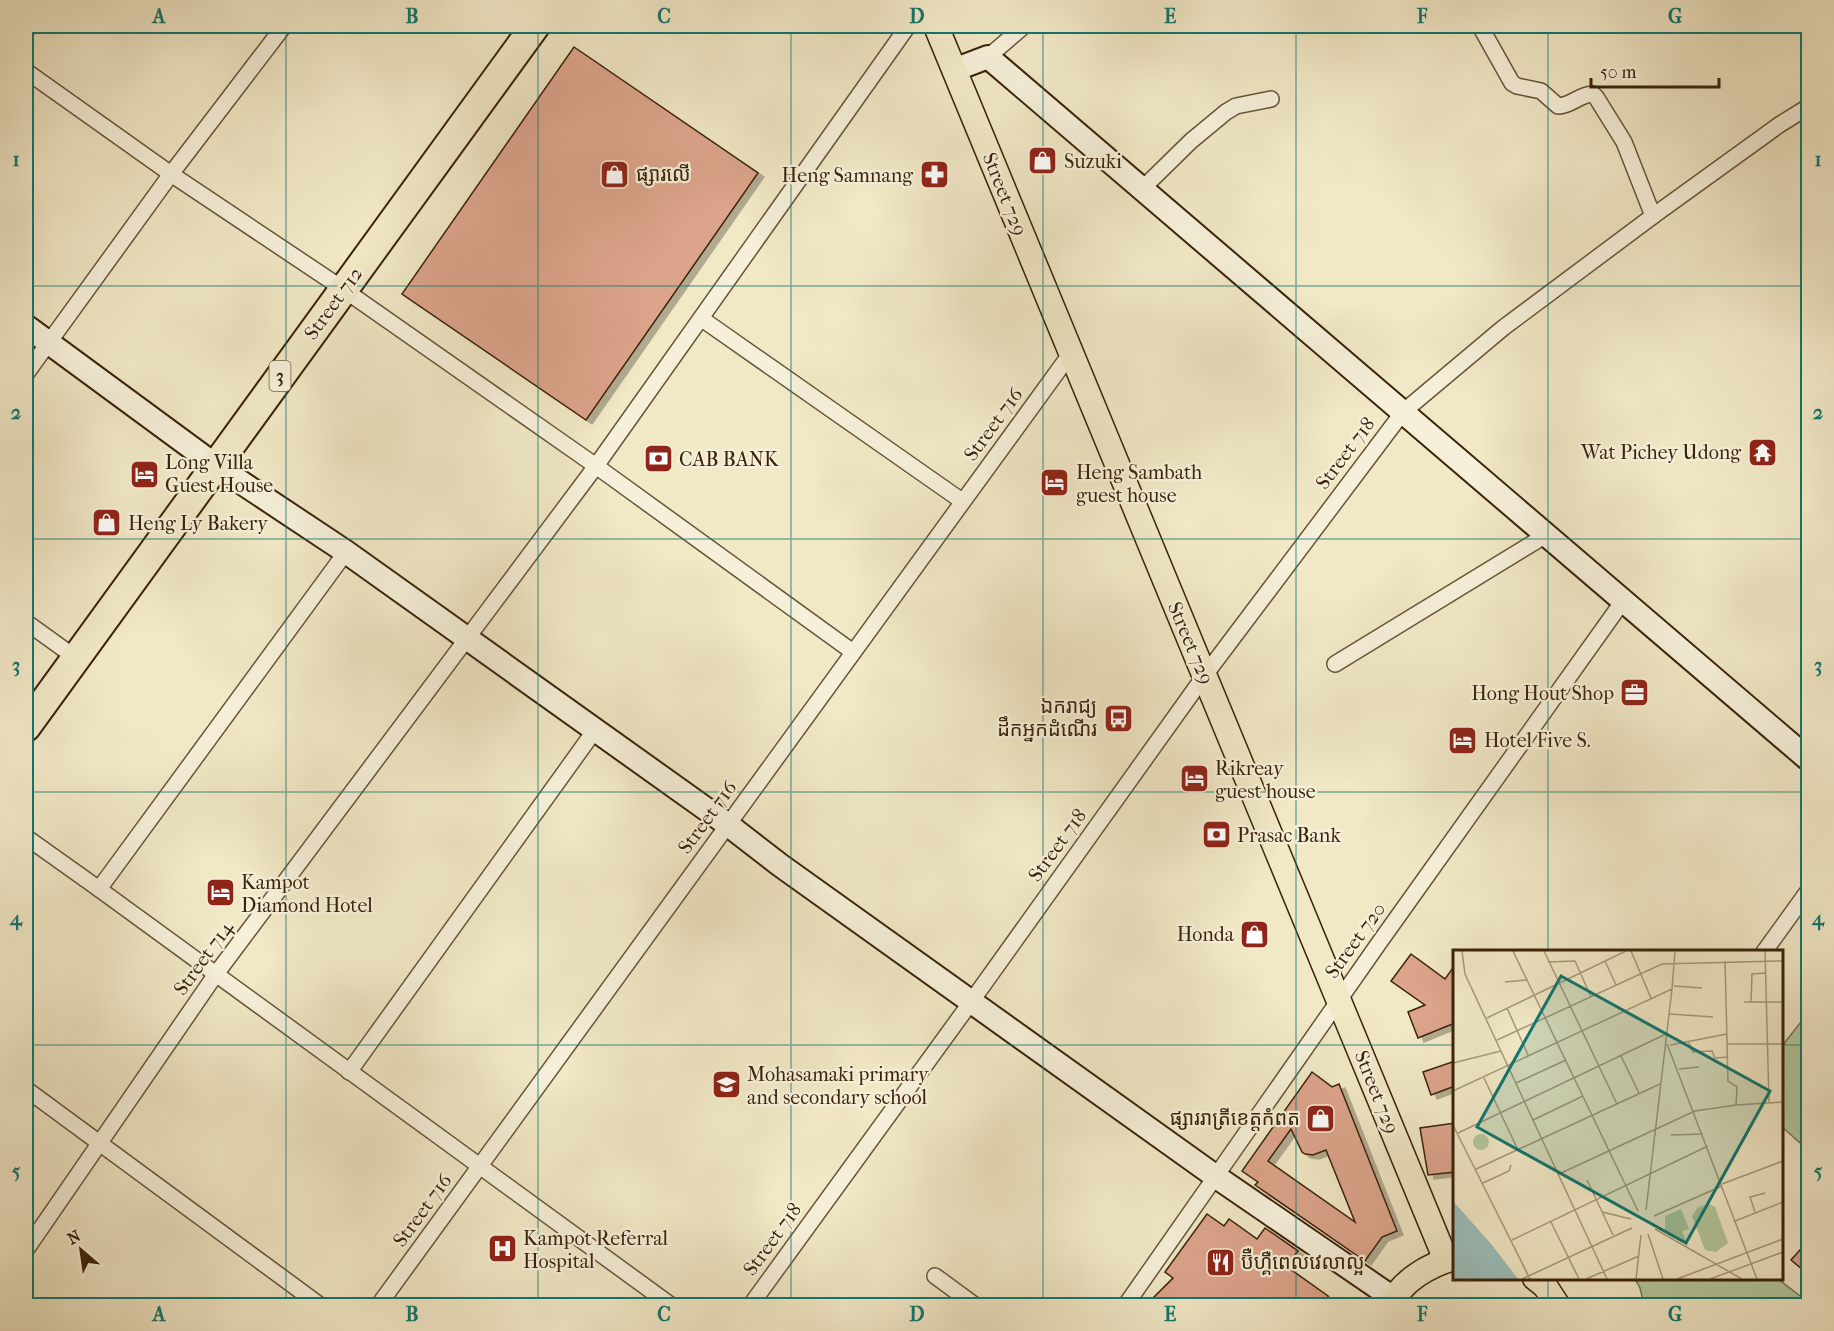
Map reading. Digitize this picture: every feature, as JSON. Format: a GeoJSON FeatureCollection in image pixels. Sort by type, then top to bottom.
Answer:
{"type":"FeatureCollection","features":[{"type":"Feature","properties":{"kind":"highway","name":"Street 712"},"geometry":{"type":"LineString","coordinates":[[26,727],[535,26]]}},
{"type":"Feature","properties":{"kind":"main road","name":"Street 729"},"geometry":{"type":"LineString","coordinates":[[936,26],[1339,999],[1450,1259]]}},
{"type":"Feature","properties":{"kind":"main road"},"geometry":{"type":"LineString","coordinates":[[1391,1302],[1418,1275],[1429,1267],[1450,1259]]}},
{"type":"Feature","properties":{"kind":"main road"},"geometry":{"type":"LineString","coordinates":[[1538,1280],[1545,1286],[1558,1305]]}},
{"type":"Feature","properties":{"kind":"street"},"geometry":{"type":"LineString","coordinates":[[26,31],[29,26]]}},
{"type":"Feature","properties":{"kind":"street","name":"Street 714"},"geometry":{"type":"LineString","coordinates":[[26,1251],[216,974],[596,466],[908,26]]}},
{"type":"Feature","properties":{"kind":"street"},"geometry":{"type":"LineString","coordinates":[[954,70],[988,57],[1024,26]]}},
{"type":"Feature","properties":{"kind":"street"},"geometry":{"type":"LineString","coordinates":[[1480,26],[1512,83],[1541,91],[1558,106],[1566,105],[1587,94],[1593,94],[1596,97],[1624,142],[1653,216]]}},
{"type":"Feature","properties":{"kind":"street"},"geometry":{"type":"LineString","coordinates":[[26,374],[279,27]]}},
{"type":"Feature","properties":{"kind":"street"},"geometry":{"type":"LineString","coordinates":[[988,57],[1809,759]]}},
{"type":"Feature","properties":{"kind":"street"},"geometry":{"type":"LineString","coordinates":[[26,71],[171,174],[343,289],[596,466],[854,652]]}},
{"type":"Feature","properties":{"kind":"street"},"geometry":{"type":"LineString","coordinates":[[1142,189],[1191,141],[1226,112],[1236,106],[1271,99]]}},
{"type":"Feature","properties":{"kind":"street","name":"Street 718"},"geometry":{"type":"LineString","coordinates":[[750,1305],[1205,675],[1402,412],[1503,328],[1779,125],[1809,107]]}},
{"type":"Feature","properties":{"kind":"street"},"geometry":{"type":"LineString","coordinates":[[702,319],[962,501]]}},
{"type":"Feature","properties":{"kind":"street"},"geometry":{"type":"LineString","coordinates":[[26,326],[215,465],[346,552],[728,824],[780,865],[970,1002],[1391,1302]]}},
{"type":"Feature","properties":{"kind":"street","name":"Street 716"},"geometry":{"type":"LineString","coordinates":[[378,1305],[1071,353]]}},
{"type":"Feature","properties":{"kind":"street"},"geometry":{"type":"LineString","coordinates":[[1335,664],[1546,535]]}},
{"type":"Feature","properties":{"kind":"street"},"geometry":{"type":"LineString","coordinates":[[99,889],[346,552]]}},
{"type":"Feature","properties":{"kind":"street","name":"Street 720"},"geometry":{"type":"LineString","coordinates":[[1125,1305],[1339,999],[1623,601]]}},
{"type":"Feature","properties":{"kind":"street"},"geometry":{"type":"LineString","coordinates":[[26,622],[76,658]]}},
{"type":"Feature","properties":{"kind":"street"},"geometry":{"type":"LineString","coordinates":[[349,1072],[595,730]]}},
{"type":"Feature","properties":{"kind":"street"},"geometry":{"type":"LineString","coordinates":[[26,837],[672,1305]]}},
{"type":"Feature","properties":{"kind":"street"},"geometry":{"type":"LineString","coordinates":[[1765,950],[1809,891]]}},
{"type":"Feature","properties":{"kind":"street"},"geometry":{"type":"LineString","coordinates":[[26,1089],[321,1305]]}},
{"type":"Feature","properties":{"kind":"street"},"geometry":{"type":"LineString","coordinates":[[935,1276],[976,1305]]}},
{"type":"Feature","properties":{"kind":"green space"},"geometry":{"type":"Polygon","coordinates":[[[1808,1013],[1808,1150],[1783,1128],[1783,1045],[1808,1013]]]}},
{"type":"Feature","properties":{"kind":"green space"},"geometry":{"type":"Polygon","coordinates":[[[1636,1280],[1779,1280],[1808,1302],[1808,1305],[1644,1305],[1636,1280]]]}},
{"type":"Feature","properties":{"kind":"building","name":"ផ្សារលើ"},"geometry":{"type":"Polygon","coordinates":[[[574,47],[758,173],[586,420],[402,294],[574,47]]]}},
{"type":"Feature","properties":{"kind":"building"},"geometry":{"type":"Polygon","coordinates":[[[1411,954],[1445,979],[1453,968],[1453,1024],[1418,1038],[1408,1012],[1425,1005],[1391,981],[1411,954]]]}},
{"type":"Feature","properties":{"kind":"building"},"geometry":{"type":"Polygon","coordinates":[[[1453,1062],[1453,1087],[1431,1095],[1423,1072],[1453,1062]]]}},
{"type":"Feature","properties":{"kind":"building"},"geometry":{"type":"Polygon","coordinates":[[[1312,1072],[1332,1087],[1339,1084],[1397,1231],[1382,1237],[1365,1261],[1255,1185],[1258,1182],[1242,1171],[1312,1072]],[[1291,1129],[1268,1161],[1355,1222],[1326,1150],[1313,1155],[1302,1152],[1291,1129]]]}},
{"type":"Feature","properties":{"kind":"building"},"geometry":{"type":"Polygon","coordinates":[[[1453,1123],[1453,1172],[1428,1175],[1420,1128],[1453,1123]]]}},
{"type":"Feature","properties":{"kind":"building"},"geometry":{"type":"Polygon","coordinates":[[[1207,1214],[1224,1226],[1229,1219],[1257,1239],[1265,1228],[1298,1251],[1286,1266],[1328,1296],[1327,1305],[1146,1305],[1173,1278],[1165,1272],[1207,1214]]]}},
{"type":"Feature","properties":{"kind":"building"},"geometry":{"type":"Polygon","coordinates":[[[1809,1240],[1809,1275],[1791,1260],[1809,1240]]]}},
{"type":"Feature","properties":{"kind":"place","name":"Suzuki"},"geometry":{"type":"Point","coordinates":[1043,161]}},
{"type":"Feature","properties":{"kind":"place","name":"ផ្សារលើ"},"geometry":{"type":"Point","coordinates":[615,174]}},
{"type":"Feature","properties":{"kind":"place","name":"Heng Samnang"},"geometry":{"type":"Point","coordinates":[934,175]}},
{"type":"Feature","properties":{"kind":"place","name":"Wat Pichey Udong"},"geometry":{"type":"Point","coordinates":[1762,452]}},
{"type":"Feature","properties":{"kind":"place","name":"CAB BANK"},"geometry":{"type":"Point","coordinates":[658,459]}},
{"type":"Feature","properties":{"kind":"place","name":"Long Villa Guest House"},"geometry":{"type":"Point","coordinates":[144,474]}},
{"type":"Feature","properties":{"kind":"place","name":"Heng Sambath guest house"},"geometry":{"type":"Point","coordinates":[1055,483]}},
{"type":"Feature","properties":{"kind":"place","name":"Heng Ly Bakery"},"geometry":{"type":"Point","coordinates":[107,523]}},
{"type":"Feature","properties":{"kind":"place","name":"Hong Hout Shop"},"geometry":{"type":"Point","coordinates":[1635,693]}},
{"type":"Feature","properties":{"kind":"place","name":"ឯករាជ្យ ដឹកអ្នកដំណើរ"},"geometry":{"type":"Point","coordinates":[1118,718]}},
{"type":"Feature","properties":{"kind":"place","name":"Hotel Five S."},"geometry":{"type":"Point","coordinates":[1463,740]}},
{"type":"Feature","properties":{"kind":"place","name":"Rikreay guest house"},"geometry":{"type":"Point","coordinates":[1194,779]}},
{"type":"Feature","properties":{"kind":"place","name":"Prasac Bank"},"geometry":{"type":"Point","coordinates":[1216,835]}},
{"type":"Feature","properties":{"kind":"place","name":"Kampot Diamond Hotel"},"geometry":{"type":"Point","coordinates":[220,893]}},
{"type":"Feature","properties":{"kind":"place","name":"Honda"},"geometry":{"type":"Point","coordinates":[1255,934]}},
{"type":"Feature","properties":{"kind":"place","name":"Mohasamaki primary and secondary school"},"geometry":{"type":"Point","coordinates":[726,1085]}},
{"type":"Feature","properties":{"kind":"place","name":"ផ្សាររាត្រីខេត្តកំពត"},"geometry":{"type":"Point","coordinates":[1321,1118]}},
{"type":"Feature","properties":{"kind":"place","name":"Kampot Referral Hospital"},"geometry":{"type":"Point","coordinates":[502,1249]}},
{"type":"Feature","properties":{"kind":"place","name":"ប៊ឺហ្គឺពេលវេលាល្អ"},"geometry":{"type":"Point","coordinates":[1220,1262]}}]}
